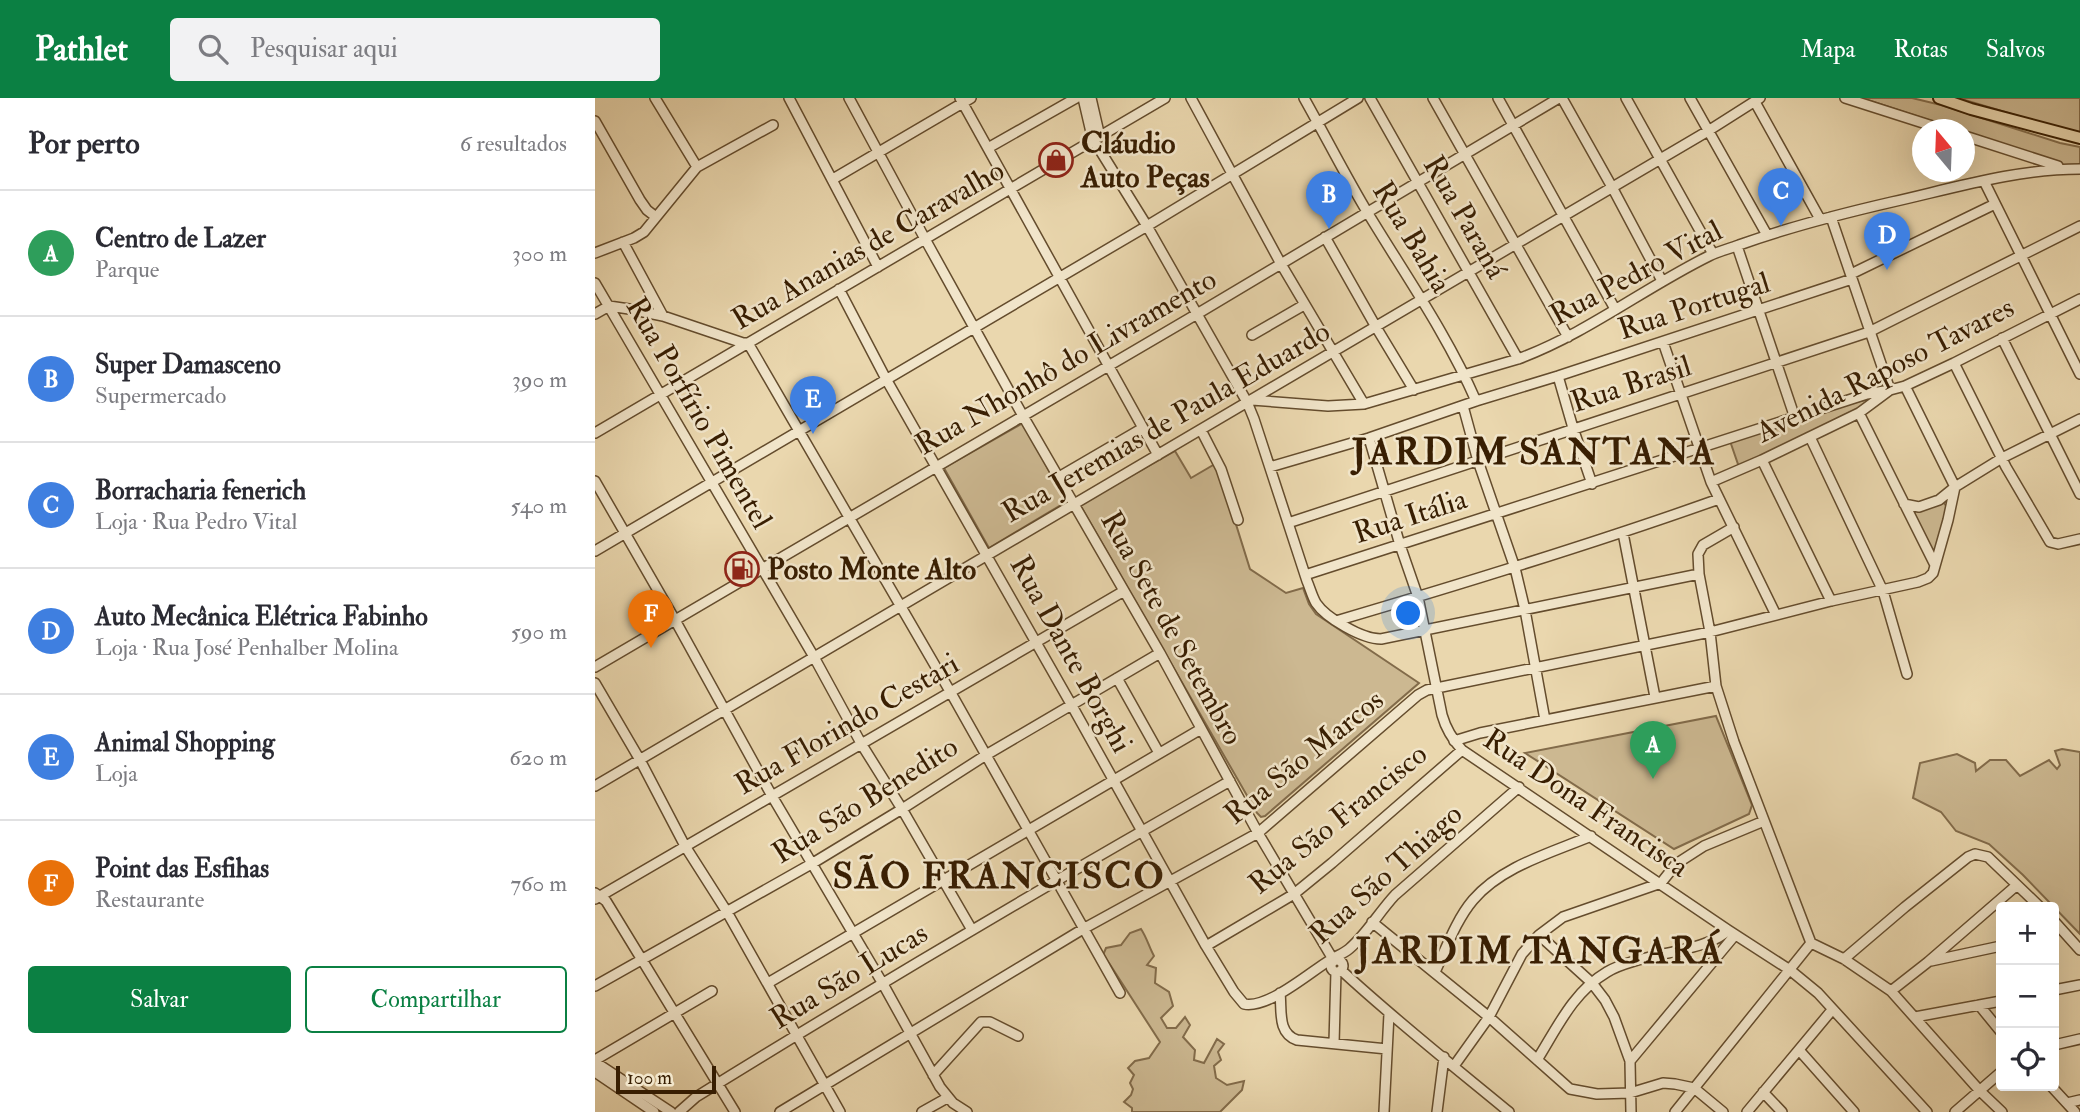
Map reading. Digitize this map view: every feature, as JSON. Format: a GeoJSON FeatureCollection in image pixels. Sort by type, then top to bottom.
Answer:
{"type":"FeatureCollection","features":[{"type":"Feature","properties":{"kind":"main road"},"geometry":{"type":"LineString","coordinates":[[1939,98],[2080,138]]}},
{"type":"Feature","properties":{"kind":"street"},"geometry":{"type":"LineString","coordinates":[[655,98],[697,167]]}},
{"type":"Feature","properties":{"kind":"street"},"geometry":{"type":"LineString","coordinates":[[789,98],[878,267]]}},
{"type":"Feature","properties":{"kind":"street","name":"Rua Sete de Setembro"},"geometry":{"type":"LineString","coordinates":[[849,98],[1023,416],[1160,653],[1258,833],[1333,959]]}},
{"type":"Feature","properties":{"kind":"street"},"geometry":{"type":"LineString","coordinates":[[988,148],[1076,98]]}},
{"type":"Feature","properties":{"kind":"street"},"geometry":{"type":"LineString","coordinates":[[1083,98],[1098,147],[1249,401],[1305,575],[1317,604],[1336,621],[1368,638],[1381,639],[1699,574]]}},
{"type":"Feature","properties":{"kind":"street"},"geometry":{"type":"LineString","coordinates":[[1091,98],[1096,139]]}},
{"type":"Feature","properties":{"kind":"street","name":"Rua Ananias de Caravalho"},"geometry":{"type":"LineString","coordinates":[[595,433],[1165,98]]}},
{"type":"Feature","properties":{"kind":"street"},"geometry":{"type":"LineString","coordinates":[[1191,98],[1304,305],[1364,404]]}},
{"type":"Feature","properties":{"kind":"street","name":"Rua Bahia"},"geometry":{"type":"LineString","coordinates":[[1304,98],[1465,375],[1476,401]]}},
{"type":"Feature","properties":{"kind":"street"},"geometry":{"type":"LineString","coordinates":[[595,551],[1147,226],[1358,98]]}},
{"type":"Feature","properties":{"kind":"street","name":"Rua Paraná"},"geometry":{"type":"LineString","coordinates":[[1370,98],[1518,359]]}},
{"type":"Feature","properties":{"kind":"street"},"geometry":{"type":"LineString","coordinates":[[1433,98],[1568,338]]}},
{"type":"Feature","properties":{"kind":"street"},"geometry":{"type":"LineString","coordinates":[[1498,98],[1615,309]]}},
{"type":"Feature","properties":{"kind":"street"},"geometry":{"type":"LineString","coordinates":[[1560,98],[1662,281]]}},
{"type":"Feature","properties":{"kind":"street","name":"Rua Nhonhô do Livramento"},"geometry":{"type":"LineString","coordinates":[[595,667],[1560,98]]}},
{"type":"Feature","properties":{"kind":"street"},"geometry":{"type":"LineString","coordinates":[[1626,98],[1713,254]]}},
{"type":"Feature","properties":{"kind":"street"},"geometry":{"type":"LineString","coordinates":[[1690,98],[1767,235]]}},
{"type":"Feature","properties":{"kind":"street"},"geometry":{"type":"LineString","coordinates":[[1845,98],[1912,119]]}},
{"type":"Feature","properties":{"kind":"street"},"geometry":{"type":"LineString","coordinates":[[833,179],[965,100],[988,148],[1158,454]]}},
{"type":"Feature","properties":{"kind":"street"},"geometry":{"type":"LineString","coordinates":[[1757,100],[1820,219]]}},
{"type":"Feature","properties":{"kind":"street","name":"Rua Jeremias de Paula Eduardo"},"geometry":{"type":"LineString","coordinates":[[595,786],[1757,100]]}},
{"type":"Feature","properties":{"kind":"street"},"geometry":{"type":"LineString","coordinates":[[595,121],[640,200],[656,217]]}},
{"type":"Feature","properties":{"kind":"street"},"geometry":{"type":"LineString","coordinates":[[595,253],[644,232],[697,167],[773,125]]}},
{"type":"Feature","properties":{"kind":"street"},"geometry":{"type":"LineString","coordinates":[[1975,140],[2043,166]]}},
{"type":"Feature","properties":{"kind":"street"},"geometry":{"type":"LineString","coordinates":[[2027,158],[2032,163],[2028,172]]}},
{"type":"Feature","properties":{"kind":"street","name":"Rua Pedro Vital"},"geometry":{"type":"LineString","coordinates":[[1249,401],[1328,406],[1364,404],[1542,351],[1713,254],[1767,235],[1820,219],[2028,172],[2043,166],[2080,170]]}},
{"type":"Feature","properties":{"kind":"street"},"geometry":{"type":"LineString","coordinates":[[1985,181],[2080,374]]}},
{"type":"Feature","properties":{"kind":"street","name":"Rua Portugal"},"geometry":{"type":"LineString","coordinates":[[1270,467],[1369,438],[1852,277],[1995,204]]}},
{"type":"Feature","properties":{"kind":"street"},"geometry":{"type":"LineString","coordinates":[[1831,217],[1890,390]]}},
{"type":"Feature","properties":{"kind":"street","name":"Rua Brasil"},"geometry":{"type":"LineString","coordinates":[[1288,523],[1870,332],[2080,226]]}},
{"type":"Feature","properties":{"kind":"street"},"geometry":{"type":"LineString","coordinates":[[1325,237],[1414,390]]}},
{"type":"Feature","properties":{"kind":"street"},"geometry":{"type":"LineString","coordinates":[[623,242],[663,316]]}},
{"type":"Feature","properties":{"kind":"street"},"geometry":{"type":"LineString","coordinates":[[1737,246],[1795,418]]}},
{"type":"Feature","properties":{"kind":"street","name":"Rua Porfírio Pimentel"},"geometry":{"type":"LineString","coordinates":[[595,283],[972,930]]}},
{"type":"Feature","properties":{"kind":"street","name":"Rua Dante Borghi"},"geometry":{"type":"LineString","coordinates":[[839,289],[886,379],[1143,830],[1206,946],[1244,1004]]}},
{"type":"Feature","properties":{"kind":"street","name":"Avenida Raposo Tavares"},"geometry":{"type":"LineString","coordinates":[[1711,482],[1859,413],[1890,390],[1905,386],[1954,363],[2080,299]]}},
{"type":"Feature","properties":{"kind":"street"},"geometry":{"type":"LineString","coordinates":[[1252,335],[1304,305]]}},
{"type":"Feature","properties":{"kind":"street"},"geometry":{"type":"LineString","coordinates":[[595,314],[610,306],[663,316],[748,343],[951,693],[1120,993]]}},
{"type":"Feature","properties":{"kind":"street"},"geometry":{"type":"LineString","coordinates":[[2002,338],[2080,494]]}},
{"type":"Feature","properties":{"kind":"street"},"geometry":{"type":"LineString","coordinates":[[1663,342],[1711,482],[1776,615]]}},
{"type":"Feature","properties":{"kind":"street"},"geometry":{"type":"LineString","coordinates":[[1954,363],[2002,458],[2050,542],[2058,544],[2080,540]]}},
{"type":"Feature","properties":{"kind":"street"},"geometry":{"type":"LineString","coordinates":[[1558,376],[1592,484]]}},
{"type":"Feature","properties":{"kind":"street"},"geometry":{"type":"LineString","coordinates":[[1905,386],[1955,487],[1935,565]]}},
{"type":"Feature","properties":{"kind":"street","name":"Rua Itália"},"geometry":{"type":"LineString","coordinates":[[1305,575],[1867,394],[1890,390]]}},
{"type":"Feature","properties":{"kind":"street"},"geometry":{"type":"LineString","coordinates":[[1463,406],[1478,460],[1515,568],[1545,720]]}},
{"type":"Feature","properties":{"kind":"street"},"geometry":{"type":"LineString","coordinates":[[1859,413],[1935,565]]}},
{"type":"Feature","properties":{"kind":"street"},"geometry":{"type":"LineString","coordinates":[[1904,504],[1919,507],[1930,505],[2002,458],[2080,419]]}},
{"type":"Feature","properties":{"kind":"street"},"geometry":{"type":"LineString","coordinates":[[1059,477],[1143,428]]}},
{"type":"Feature","properties":{"kind":"street"},"geometry":{"type":"LineString","coordinates":[[1201,429],[1221,469],[1238,520]]}},
{"type":"Feature","properties":{"kind":"street"},"geometry":{"type":"LineString","coordinates":[[1810,437],[1884,591],[1907,674]]}},
{"type":"Feature","properties":{"kind":"street","name":"Rua Dona Francisca"},"geometry":{"type":"LineString","coordinates":[[1369,438],[1418,597],[1446,729],[1454,741],[1462,750],[1790,970],[1818,993],[1927,1112]]}},
{"type":"Feature","properties":{"kind":"street"},"geometry":{"type":"LineString","coordinates":[[1762,460],[1831,601]]}},
{"type":"Feature","properties":{"kind":"street"},"geometry":{"type":"LineString","coordinates":[[595,481],[933,1075],[947,1098],[967,1112]]}},
{"type":"Feature","properties":{"kind":"street"},"geometry":{"type":"LineString","coordinates":[[1336,621],[1515,568],[1719,499]]}},
{"type":"Feature","properties":{"kind":"street"},"geometry":{"type":"LineString","coordinates":[[1734,527],[1703,545],[1698,554],[1716,686],[1734,741],[1811,943],[1844,959],[1891,991],[2002,1112]]}},
{"type":"Feature","properties":{"kind":"street"},"geometry":{"type":"LineString","coordinates":[[1623,533],[1655,697]]}},
{"type":"Feature","properties":{"kind":"street","name":"Rua São Marcos"},"geometry":{"type":"LineString","coordinates":[[780,1112],[1083,929],[1258,833],[1418,695],[1437,688],[1710,632],[1831,601],[1884,591],[1928,578],[1935,565]]}},
{"type":"Feature","properties":{"kind":"street","name":"Rua Florindo Cestari"},"geometry":{"type":"LineString","coordinates":[[596,896],[862,745],[1124,591]]}},
{"type":"Feature","properties":{"kind":"street","name":"Rua São Benedito"},"geometry":{"type":"LineString","coordinates":[[595,986],[813,863],[986,755],[1160,653]]}},
{"type":"Feature","properties":{"kind":"street"},"geometry":{"type":"LineString","coordinates":[[1117,678],[1159,753]]}},
{"type":"Feature","properties":{"kind":"street"},"geometry":{"type":"LineString","coordinates":[[595,682],[685,846],[727,912],[840,1112]]}},
{"type":"Feature","properties":{"kind":"street"},"geometry":{"type":"LineString","coordinates":[[1454,741],[1479,733],[1716,686]]}},
{"type":"Feature","properties":{"kind":"street"},"geometry":{"type":"LineString","coordinates":[[768,983],[1201,729]]}},
{"type":"Feature","properties":{"kind":"street","name":"Rua São Francisco"},"geometry":{"type":"LineString","coordinates":[[1206,946],[1294,894],[1462,750]]}},
{"type":"Feature","properties":{"kind":"street","name":"Rua São Lucas"},"geometry":{"type":"LineString","coordinates":[[679,1112],[696,1097],[972,930],[1230,781]]}},
{"type":"Feature","properties":{"kind":"street","name":"Rua São Thiago"},"geometry":{"type":"LineString","coordinates":[[1244,1004],[1253,1005],[1280,993],[1347,951],[1363,936],[1395,895],[1519,787]]}},
{"type":"Feature","properties":{"kind":"street"},"geometry":{"type":"LineString","coordinates":[[1454,1066],[1489,1017],[1522,954],[1539,935],[1563,917],[1661,883],[1676,864],[1704,846],[1764,821]]}},
{"type":"Feature","properties":{"kind":"street"},"geometry":{"type":"LineString","coordinates":[[1435,972],[1471,902],[1493,881],[1525,863],[1591,836]]}},
{"type":"Feature","properties":{"kind":"street"},"geometry":{"type":"LineString","coordinates":[[1844,959],[1968,856],[1975,854],[1988,857],[2035,902]]}},
{"type":"Feature","properties":{"kind":"street"},"geometry":{"type":"LineString","coordinates":[[1891,991],[2017,885]]}},
{"type":"Feature","properties":{"kind":"street"},"geometry":{"type":"LineString","coordinates":[[596,896],[606,901],[735,1112]]}},
{"type":"Feature","properties":{"kind":"street"},"geometry":{"type":"LineString","coordinates":[[1372,922],[1489,1017],[1570,1089],[1581,1093],[1630,1094],[1663,1083],[1694,1088],[1723,1112]]}},
{"type":"Feature","properties":{"kind":"street"},"geometry":{"type":"LineString","coordinates":[[2059,926],[2080,950]]}},
{"type":"Feature","properties":{"kind":"street"},"geometry":{"type":"LineString","coordinates":[[1537,1060],[1571,1006],[1592,983],[1607,972],[1640,958],[1716,940],[1732,932]]}},
{"type":"Feature","properties":{"kind":"street"},"geometry":{"type":"LineString","coordinates":[[1630,1061],[1732,932]]}},
{"type":"Feature","properties":{"kind":"street"},"geometry":{"type":"LineString","coordinates":[[2059,933],[2064,932]]}},
{"type":"Feature","properties":{"kind":"street"},"geometry":{"type":"LineString","coordinates":[[1539,935],[1592,983],[1614,1017],[1630,1061],[1630,1112]]}},
{"type":"Feature","properties":{"kind":"street"},"geometry":{"type":"LineString","coordinates":[[1675,1112],[1811,943]]}},
{"type":"Feature","properties":{"kind":"street"},"geometry":{"type":"LineString","coordinates":[[1928,962],[1996,947]]}},
{"type":"Feature","properties":{"kind":"street"},"geometry":{"type":"LineString","coordinates":[[1333,959],[1331,967],[1509,1112]]}},
{"type":"Feature","properties":{"kind":"street"},"geometry":{"type":"LineString","coordinates":[[1334,1043],[1338,971]]}},
{"type":"Feature","properties":{"kind":"street"},"geometry":{"type":"LineString","coordinates":[[2059,989],[2080,985]]}},
{"type":"Feature","properties":{"kind":"street"},"geometry":{"type":"LineString","coordinates":[[671,1112],[595,1061],[712,991]]}},
{"type":"Feature","properties":{"kind":"street"},"geometry":{"type":"LineString","coordinates":[[1280,993],[1286,1035],[1297,1040],[1387,1049]]}},
{"type":"Feature","properties":{"kind":"street"},"geometry":{"type":"LineString","coordinates":[[1915,1017],[1996,1002]]}},
{"type":"Feature","properties":{"kind":"street"},"geometry":{"type":"LineString","coordinates":[[1979,1005],[1998,1028]]}},
{"type":"Feature","properties":{"kind":"street"},"geometry":{"type":"LineString","coordinates":[[1747,1112],[1832,1010]]}},
{"type":"Feature","properties":{"kind":"street"},"geometry":{"type":"LineString","coordinates":[[1384,1112],[1389,1014]]}},
{"type":"Feature","properties":{"kind":"street"},"geometry":{"type":"LineString","coordinates":[[933,1075],[981,1022],[990,1021],[1018,1036]]}},
{"type":"Feature","properties":{"kind":"street"},"geometry":{"type":"LineString","coordinates":[[2059,1044],[2080,1039]]}},
{"type":"Feature","properties":{"kind":"street"},"geometry":{"type":"LineString","coordinates":[[1798,1050],[1854,1112]]}},
{"type":"Feature","properties":{"kind":"street"},"geometry":{"type":"LineString","coordinates":[[1437,1112],[1444,1057]]}},
{"type":"Feature","properties":{"kind":"street"},"geometry":{"type":"LineString","coordinates":[[595,1072],[654,1112]]}},
{"type":"Feature","properties":{"kind":"street"},"geometry":{"type":"LineString","coordinates":[[1955,1112],[1996,1077]]}},
{"type":"Feature","properties":{"kind":"street"},"geometry":{"type":"LineString","coordinates":[[2056,1091],[2075,1112]]}},
{"type":"Feature","properties":{"kind":"street"},"geometry":{"type":"LineString","coordinates":[[1763,1092],[1782,1112]]}},
{"type":"Feature","properties":{"kind":"street"},"geometry":{"type":"LineString","coordinates":[[922,1112],[947,1098]]}},
{"type":"Feature","properties":{"kind":"street"},"geometry":{"type":"LineString","coordinates":[[1492,1112],[1494,1100]]}},
{"type":"Feature","properties":{"kind":"street"},"geometry":{"type":"LineString","coordinates":[[2067,1103],[2080,1100]]}},
{"type":"Feature","properties":{"kind":"shaded area"},"geometry":{"type":"Polygon","coordinates":[[[1862,98],[1912,98],[2080,147],[2080,165],[2063,165],[1975,136],[1975,119],[1926,119],[1862,98]]]}},
{"type":"Feature","properties":{"kind":"shaded area"},"geometry":{"type":"Polygon","coordinates":[[[1958,98],[2080,98],[2080,134],[1958,98]]]}},
{"type":"Feature","properties":{"kind":"shaded area"},"geometry":{"type":"Polygon","coordinates":[[[1872,399],[1863,406],[1739,467],[1730,441],[1872,399]]]}},
{"type":"Feature","properties":{"kind":"shaded area"},"geometry":{"type":"Polygon","coordinates":[[[1023,423],[1066,502],[989,548],[944,468],[1023,423]]]}},
{"type":"Feature","properties":{"kind":"shaded area"},"geometry":{"type":"Polygon","coordinates":[[[1175,451],[1191,478],[1215,464],[1218,467],[1250,569],[1286,593],[1303,588],[1316,614],[1419,683],[1261,817],[1080,505],[1175,451]]]}},
{"type":"Feature","properties":{"kind":"shaded area"},"geometry":{"type":"Polygon","coordinates":[[[1943,502],[1947,507],[1933,552],[1914,511],[1943,502]]]}},
{"type":"Feature","properties":{"kind":"shaded area"},"geometry":{"type":"Polygon","coordinates":[[[1716,716],[1752,805],[1749,814],[1674,849],[1525,753],[1716,716]]]}},
{"type":"Feature","properties":{"kind":"shaded area"},"geometry":{"type":"Polygon","coordinates":[[[2062,749],[2080,752],[2080,934],[2059,912],[2059,902],[2049,902],[1989,844],[1956,831],[1941,812],[1913,798],[1920,763],[1957,754],[1975,763],[1976,771],[1990,760],[2006,760],[2020,776],[2049,760],[2057,769],[2060,765],[2055,751],[2062,749]]]}},
{"type":"Feature","properties":{"kind":"shaded area"},"geometry":{"type":"Polygon","coordinates":[[[1141,929],[1154,956],[1147,965],[1156,968],[1155,983],[1169,992],[1173,1006],[1161,1018],[1167,1028],[1176,1028],[1185,1017],[1190,1025],[1183,1037],[1195,1050],[1194,1060],[1204,1063],[1217,1039],[1224,1044],[1218,1052],[1221,1060],[1214,1066],[1216,1078],[1227,1085],[1244,1081],[1242,1090],[1220,1112],[1132,1112],[1132,1108],[1124,1102],[1133,1089],[1130,1083],[1134,1075],[1128,1068],[1135,1061],[1149,1058],[1160,1042],[1103,955],[1106,948],[1121,945],[1130,933],[1141,929]]]}},
{"type":"Feature","properties":{"kind":"place","name":"Cláudio Auto Peças"},"geometry":{"type":"Point","coordinates":[1056,160]}},
{"type":"Feature","properties":{"kind":"place","name":"Borracharia fenerich"},"geometry":{"type":"Point","coordinates":[1781,226]}},
{"type":"Feature","properties":{"kind":"place","name":"Super Damasceno"},"geometry":{"type":"Point","coordinates":[1329,229]}},
{"type":"Feature","properties":{"kind":"place","name":"Auto Mecânica Elétrica Fabinho"},"geometry":{"type":"Point","coordinates":[1887,270]}},
{"type":"Feature","properties":{"kind":"place","name":"Animal Shopping"},"geometry":{"type":"Point","coordinates":[813,434]}},
{"type":"Feature","properties":{"kind":"place","name":"Posto Monte Alto"},"geometry":{"type":"Point","coordinates":[742,569]}},
{"type":"Feature","properties":{"kind":"place","name":"Point das Esfihas"},"geometry":{"type":"Point","coordinates":[651,648]}},
{"type":"Feature","properties":{"kind":"place","name":"Centro de Lazer"},"geometry":{"type":"Point","coordinates":[1653,779]}},
{"type":"Feature","properties":{"kind":"district","name":"JARDIM SANTANA"},"geometry":{"type":"Point","coordinates":[1534,452]}},
{"type":"Feature","properties":{"kind":"district","name":"SÃO FRANCISCO"},"geometry":{"type":"Point","coordinates":[999,876]}},
{"type":"Feature","properties":{"kind":"district","name":"JARDIM TANGARÁ"},"geometry":{"type":"Point","coordinates":[1540,951]}}]}
